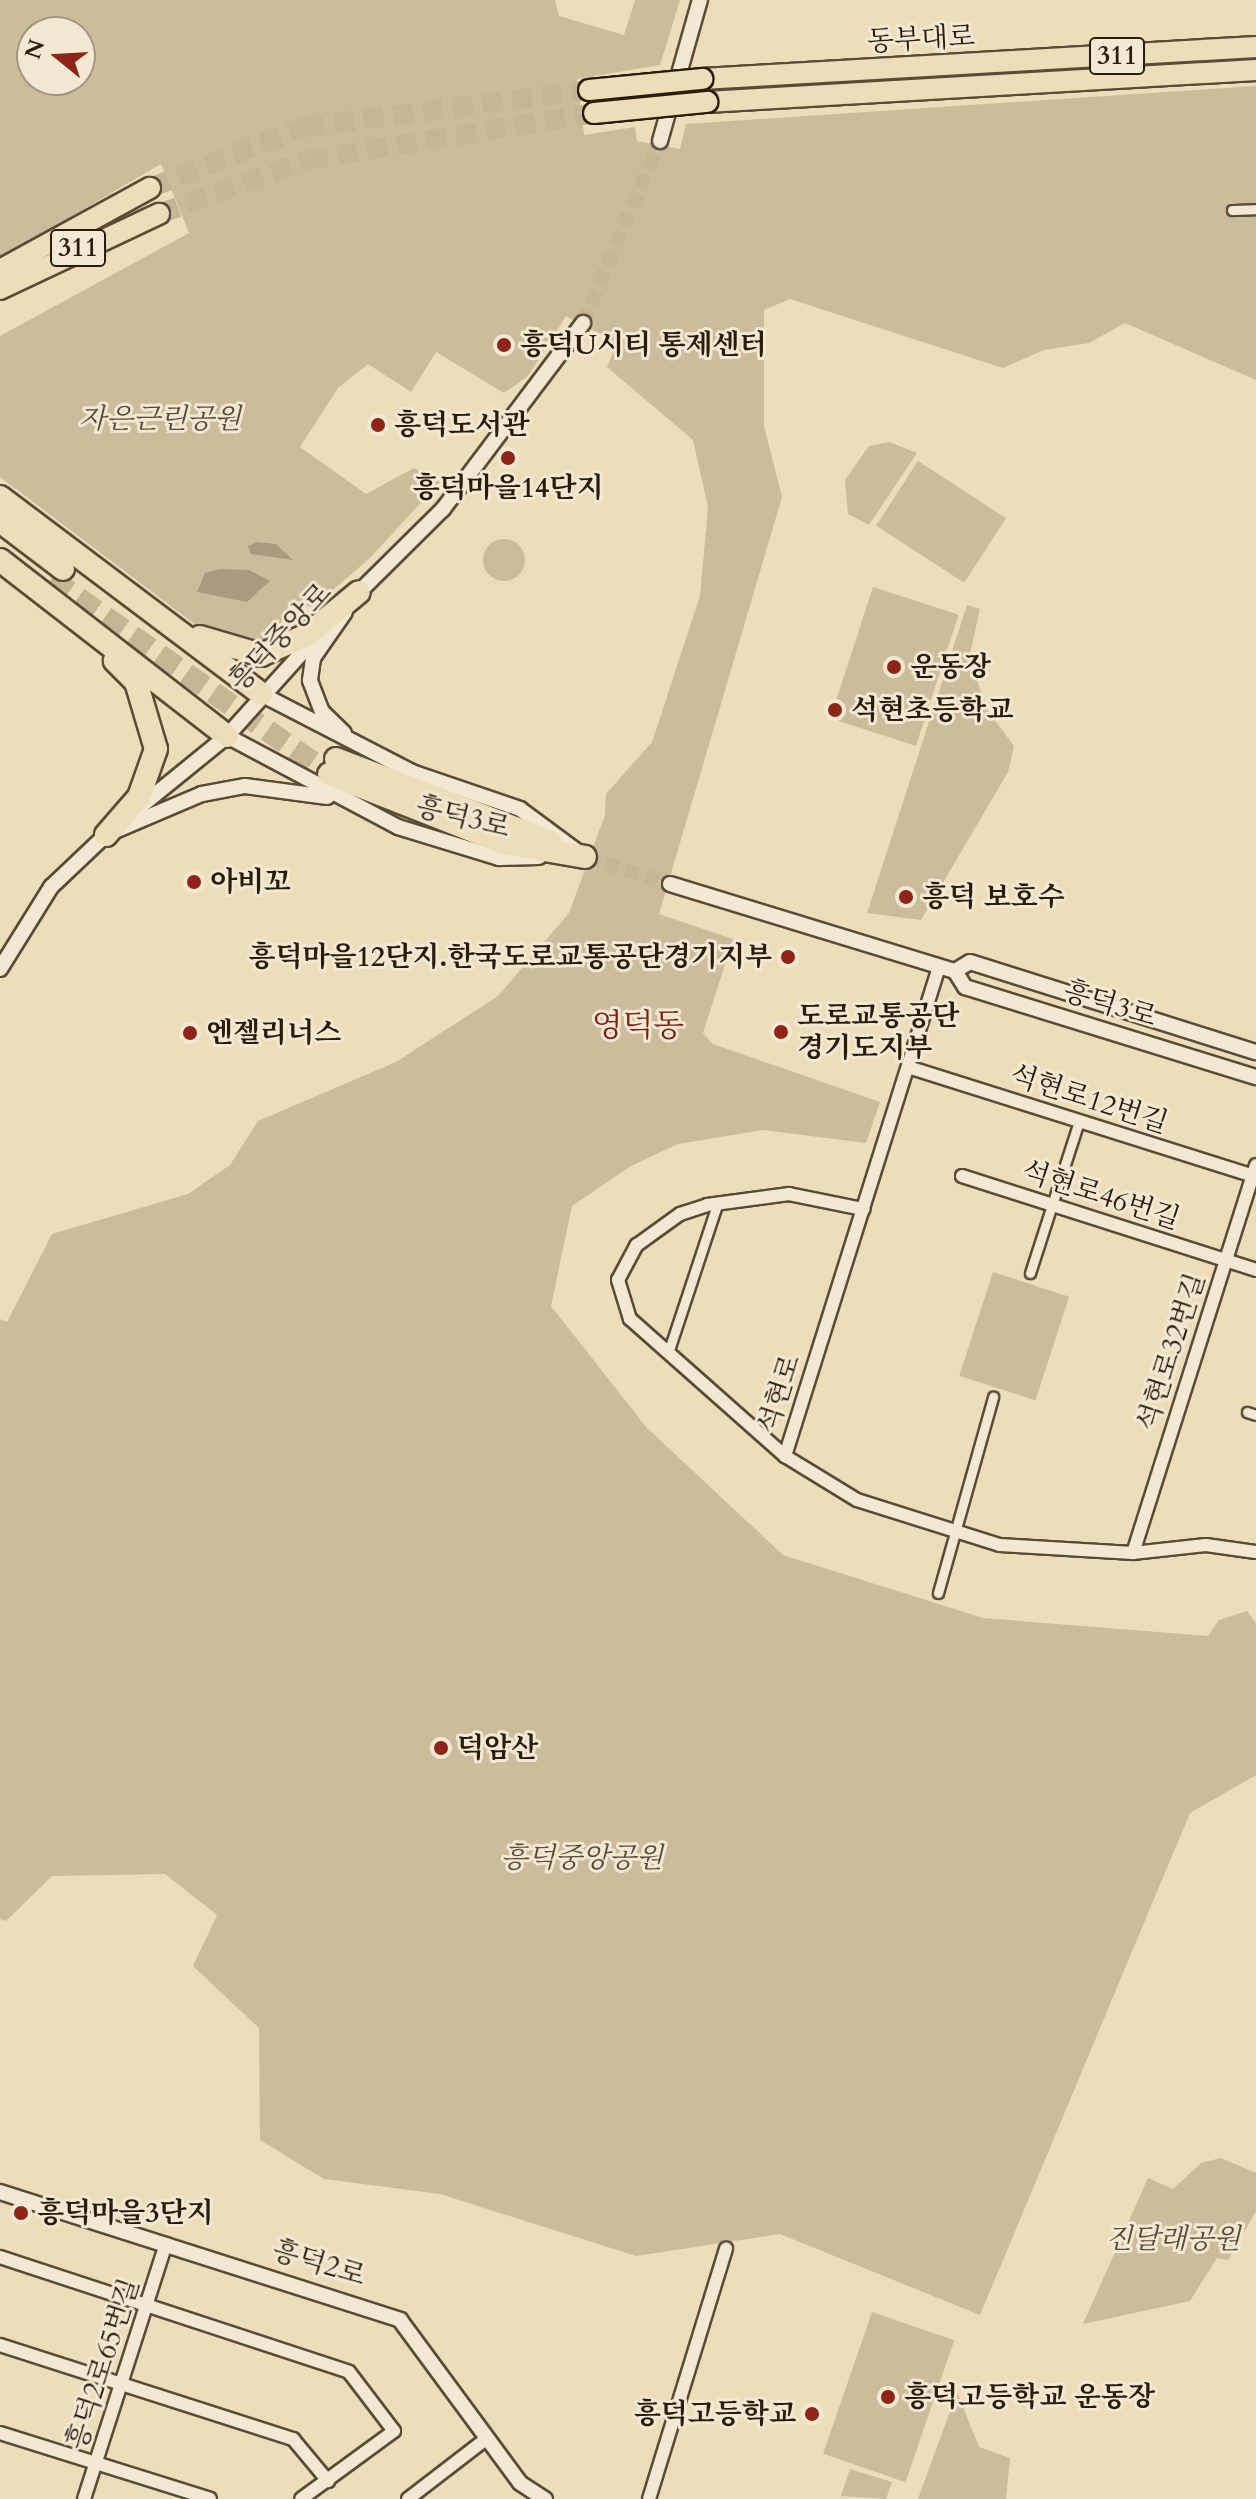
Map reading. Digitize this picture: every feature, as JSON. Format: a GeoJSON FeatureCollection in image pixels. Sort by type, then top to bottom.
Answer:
{"type":"FeatureCollection","features":[{"type":"Feature","properties":{"kind":"highway","name":"동부대로"},"geometry":{"type":"LineString","coordinates":[[589,90],[702,79],[1256,47]]}},
{"type":"Feature","properties":{"kind":"highway","name":"동부대로"},"geometry":{"type":"LineString","coordinates":[[594,113],[707,102],[1256,70]]}},
{"type":"Feature","properties":{"kind":"highway","name":"311"},"geometry":{"type":"LineString","coordinates":[[0,270],[150,188]]}},
{"type":"Feature","properties":{"kind":"highway","name":"311"},"geometry":{"type":"LineString","coordinates":[[0,289],[159,214]]}},
{"type":"Feature","properties":{"kind":"highway"},"geometry":{"type":"LineString","coordinates":[[0,497],[261,694]]}},
{"type":"Feature","properties":{"kind":"highway"},"geometry":{"type":"LineString","coordinates":[[0,521],[57,583],[136,682],[150,715],[156,749],[139,797],[106,835]]}},
{"type":"Feature","properties":{"kind":"highway"},"geometry":{"type":"LineString","coordinates":[[0,544],[57,583],[227,736]]}},
{"type":"Feature","properties":{"kind":"highway"},"geometry":{"type":"LineString","coordinates":[[0,560],[57,583]]}},
{"type":"Feature","properties":{"kind":"highway"},"geometry":{"type":"LineString","coordinates":[[130,597],[220,648],[261,655],[307,635],[359,592]]}},
{"type":"Feature","properties":{"kind":"highway"},"geometry":{"type":"LineString","coordinates":[[332,766],[585,857]]}},
{"type":"Feature","properties":{"kind":"street"},"geometry":{"type":"LineString","coordinates":[[660,141],[700,0]]}},
{"type":"Feature","properties":{"kind":"street"},"geometry":{"type":"LineString","coordinates":[[1232,210],[1256,209]]}},
{"type":"Feature","properties":{"kind":"street","name":"흥덕중앙로"},"geometry":{"type":"LineString","coordinates":[[0,969],[51,887],[106,835],[227,736],[261,694],[443,509],[583,323]]}},
{"type":"Feature","properties":{"kind":"street"},"geometry":{"type":"LineString","coordinates":[[359,592],[313,658],[310,680],[322,712],[359,747]]}},
{"type":"Feature","properties":{"kind":"street","name":"흥덕3로"},"geometry":{"type":"LineString","coordinates":[[261,694],[359,747],[520,809],[585,857]]}},
{"type":"Feature","properties":{"kind":"street","name":"흥덕3로"},"geometry":{"type":"LineString","coordinates":[[227,736],[370,813],[499,858],[585,857]]}},
{"type":"Feature","properties":{"kind":"street"},"geometry":{"type":"LineString","coordinates":[[106,835],[202,794],[245,786],[293,789],[370,813]]}},
{"type":"Feature","properties":{"kind":"street","name":"흥덕3로"},"geometry":{"type":"LineString","coordinates":[[670,884],[955,971],[965,987],[1256,1077]]}},
{"type":"Feature","properties":{"kind":"street","name":"흥덕3로"},"geometry":{"type":"LineString","coordinates":[[955,971],[970,962],[1256,1052]]}},
{"type":"Feature","properties":{"kind":"street","name":"석현로"},"geometry":{"type":"LineString","coordinates":[[939,967],[785,1456],[826,1487],[1000,1545],[1133,1553],[1206,1545],[1256,1552]]}},
{"type":"Feature","properties":{"kind":"street","name":"석현로12번길"},"geometry":{"type":"LineString","coordinates":[[908,1067],[1255,1173]]}},
{"type":"Feature","properties":{"kind":"street"},"geometry":{"type":"LineString","coordinates":[[1030,1273],[1079,1121]]}},
{"type":"Feature","properties":{"kind":"street","name":"석현로32번길"},"geometry":{"type":"LineString","coordinates":[[1133,1553],[1255,1173]]}},
{"type":"Feature","properties":{"kind":"street","name":"석현로46번길"},"geometry":{"type":"LineString","coordinates":[[962,1176],[1256,1270]]}},
{"type":"Feature","properties":{"kind":"street"},"geometry":{"type":"LineString","coordinates":[[785,1456],[630,1319],[618,1280],[637,1245],[680,1214],[718,1202],[789,1194],[863,1209]]}},
{"type":"Feature","properties":{"kind":"street"},"geometry":{"type":"LineString","coordinates":[[668,1353],[718,1202]]}},
{"type":"Feature","properties":{"kind":"street"},"geometry":{"type":"LineString","coordinates":[[938,1593],[951,1530],[993,1397]]}},
{"type":"Feature","properties":{"kind":"street","name":"흥덕2로"},"geometry":{"type":"LineString","coordinates":[[0,2192],[400,2320],[520,2483],[545,2499]]}},
{"type":"Feature","properties":{"kind":"street","name":"흥덕2로65번길"},"geometry":{"type":"LineString","coordinates":[[84,2499],[166,2244]]}},
{"type":"Feature","properties":{"kind":"street"},"geometry":{"type":"LineString","coordinates":[[649,2499],[726,2249]]}},
{"type":"Feature","properties":{"kind":"street"},"geometry":{"type":"LineString","coordinates":[[0,2257],[349,2372],[394,2431],[301,2499]]}},
{"type":"Feature","properties":{"kind":"street"},"geometry":{"type":"LineString","coordinates":[[0,2345],[293,2439],[328,2481]]}},
{"type":"Feature","properties":{"kind":"street"},"geometry":{"type":"LineString","coordinates":[[0,2433],[210,2499]]}},
{"type":"Feature","properties":{"kind":"street"},"geometry":{"type":"LineString","coordinates":[[408,2499],[486,2439]]}},
{"type":"Feature","properties":{"kind":"green space","name":"흥덕중앙공원"},"geometry":{"type":"Polygon","coordinates":[[[0,0],[555,0],[559,16],[624,35],[635,0],[680,0],[660,65],[577,79],[584,135],[635,127],[637,141],[680,149],[686,124],[1256,86],[1256,380],[1125,323],[1089,343],[1044,350],[1003,368],[790,299],[764,310],[764,426],[782,497],[659,914],[733,939],[703,1033],[713,1044],[880,1102],[866,1143],[763,1130],[678,1144],[631,1166],[572,1206],[551,1306],[647,1428],[783,1555],[983,1618],[1208,1636],[1219,1620],[1247,1611],[1256,1623],[1256,1775],[1190,1813],[980,2315],[780,2234],[636,2256],[440,2194],[324,2179],[260,2140],[259,2028],[193,1966],[217,1915],[165,1874],[52,1876],[6,1921],[0,1919],[0,1319],[7,1322],[52,1234],[188,1194],[230,1165],[258,1121],[396,1062],[498,996],[569,913],[605,815],[606,794],[652,742],[700,596],[708,507],[693,440],[607,367],[617,343],[566,316],[528,376],[504,393],[436,352],[411,392],[368,364],[338,388],[300,447],[366,494],[414,468],[440,482],[369,559],[314,606],[293,607],[261,649],[221,644],[0,477],[0,336],[189,233],[161,164],[0,258],[0,0]]]}},
{"type":"Feature","properties":{"kind":"green space"},"geometry":{"type":"Polygon","coordinates":[[[889,442],[917,453],[869,525],[848,514],[845,480],[869,446],[889,442]]]}},
{"type":"Feature","properties":{"kind":"green space"},"geometry":{"type":"Polygon","coordinates":[[[918,461],[1006,518],[964,583],[876,526],[918,461]]]}},
{"type":"Feature","properties":{"kind":"green space"},"geometry":{"type":"Polygon","coordinates":[[[504,539],[519,545],[525,560],[519,575],[504,581],[489,575],[483,560],[489,545],[504,539]]]}},
{"type":"Feature","properties":{"kind":"green space","name":"운동장"},"geometry":{"type":"Polygon","coordinates":[[[873,587],[959,615],[916,746],[830,718],[873,587]]]}},
{"type":"Feature","properties":{"kind":"green space"},"geometry":{"type":"Polygon","coordinates":[[[967,605],[980,609],[969,658],[988,711],[1014,746],[1008,772],[921,920],[867,913],[967,605]]]}},
{"type":"Feature","properties":{"kind":"green space"},"geometry":{"type":"Polygon","coordinates":[[[993,1272],[1069,1297],[1035,1400],[959,1376],[993,1272]]]}},
{"type":"Feature","properties":{"kind":"green space","name":"진달래공원"},"geometry":{"type":"Polygon","coordinates":[[[1221,2158],[1256,2173],[1256,2211],[1228,2260],[1217,2258],[1190,2301],[1083,2324],[1148,2178],[1173,2189],[1201,2163],[1221,2158]]]}},
{"type":"Feature","properties":{"kind":"green space","name":"흥덕고등학교 운동장"},"geometry":{"type":"Polygon","coordinates":[[[872,2312],[954,2340],[905,2482],[823,2454],[872,2312]]]}},
{"type":"Feature","properties":{"kind":"green space"},"geometry":{"type":"Polygon","coordinates":[[[957,2392],[979,2447],[1010,2458],[1006,2499],[918,2499],[957,2392]]]}},
{"type":"Feature","properties":{"kind":"green space"},"geometry":{"type":"Polygon","coordinates":[[[850,2469],[892,2482],[886,2499],[841,2496],[850,2469]]]}},
{"type":"Feature","properties":{"kind":"shaded area"},"geometry":{"type":"Polygon","coordinates":[[[257,542],[276,544],[293,560],[251,554],[248,546],[257,542]]]}},
{"type":"Feature","properties":{"kind":"shaded area"},"geometry":{"type":"Polygon","coordinates":[[[220,569],[249,570],[270,581],[247,602],[197,592],[205,573],[220,569]]]}},
{"type":"Feature","properties":{"kind":"tunnel"},"geometry":{"type":"LineString","coordinates":[[150,188],[304,127],[589,90]]}},
{"type":"Feature","properties":{"kind":"tunnel"},"geometry":{"type":"LineString","coordinates":[[159,214],[308,160],[594,113]]}},
{"type":"Feature","properties":{"kind":"tunnel"},"geometry":{"type":"LineString","coordinates":[[583,323],[660,141]]}},
{"type":"Feature","properties":{"kind":"tunnel"},"geometry":{"type":"LineString","coordinates":[[51,579],[329,774]]}},
{"type":"Feature","properties":{"kind":"tunnel"},"geometry":{"type":"LineString","coordinates":[[585,857],[670,884]]}},
{"type":"Feature","properties":{"kind":"place","name":"흥덕U시티 통제센터"},"geometry":{"type":"Point","coordinates":[504,345]}},
{"type":"Feature","properties":{"kind":"place","name":"흥덕도서관"},"geometry":{"type":"Point","coordinates":[378,425]}},
{"type":"Feature","properties":{"kind":"place","name":"흥덕마을14단지"},"geometry":{"type":"Point","coordinates":[508,458]}},
{"type":"Feature","properties":{"kind":"place","name":"운동장"},"geometry":{"type":"Point","coordinates":[894,667]}},
{"type":"Feature","properties":{"kind":"place","name":"석현초등학교"},"geometry":{"type":"Point","coordinates":[835,710]}},
{"type":"Feature","properties":{"kind":"place","name":"아비꼬"},"geometry":{"type":"Point","coordinates":[194,882]}},
{"type":"Feature","properties":{"kind":"place","name":"흥덕 보호수"},"geometry":{"type":"Point","coordinates":[906,897]}},
{"type":"Feature","properties":{"kind":"place","name":"흥덕마을12단지.한국도로교통공단경기지부"},"geometry":{"type":"Point","coordinates":[788,957]}},
{"type":"Feature","properties":{"kind":"place","name":"도로교통공단 경기도지부"},"geometry":{"type":"Point","coordinates":[781,1032]}},
{"type":"Feature","properties":{"kind":"place","name":"엔젤리너스"},"geometry":{"type":"Point","coordinates":[190,1033]}},
{"type":"Feature","properties":{"kind":"place","name":"덕암산"},"geometry":{"type":"Point","coordinates":[441,1748]}},
{"type":"Feature","properties":{"kind":"place","name":"흥덕마을3단지"},"geometry":{"type":"Point","coordinates":[21,2213]}},
{"type":"Feature","properties":{"kind":"place","name":"흥덕고등학교 운동장"},"geometry":{"type":"Point","coordinates":[888,2397]}},
{"type":"Feature","properties":{"kind":"place","name":"흥덕고등학교"},"geometry":{"type":"Point","coordinates":[812,2414]}},
{"type":"Feature","properties":{"kind":"district","name":"영덕동"},"geometry":{"type":"Point","coordinates":[638,1026]}},
{"type":"Feature","properties":{"kind":"park label","name":"자은근린공원"},"geometry":{"type":"Point","coordinates":[160,419]}}]}
